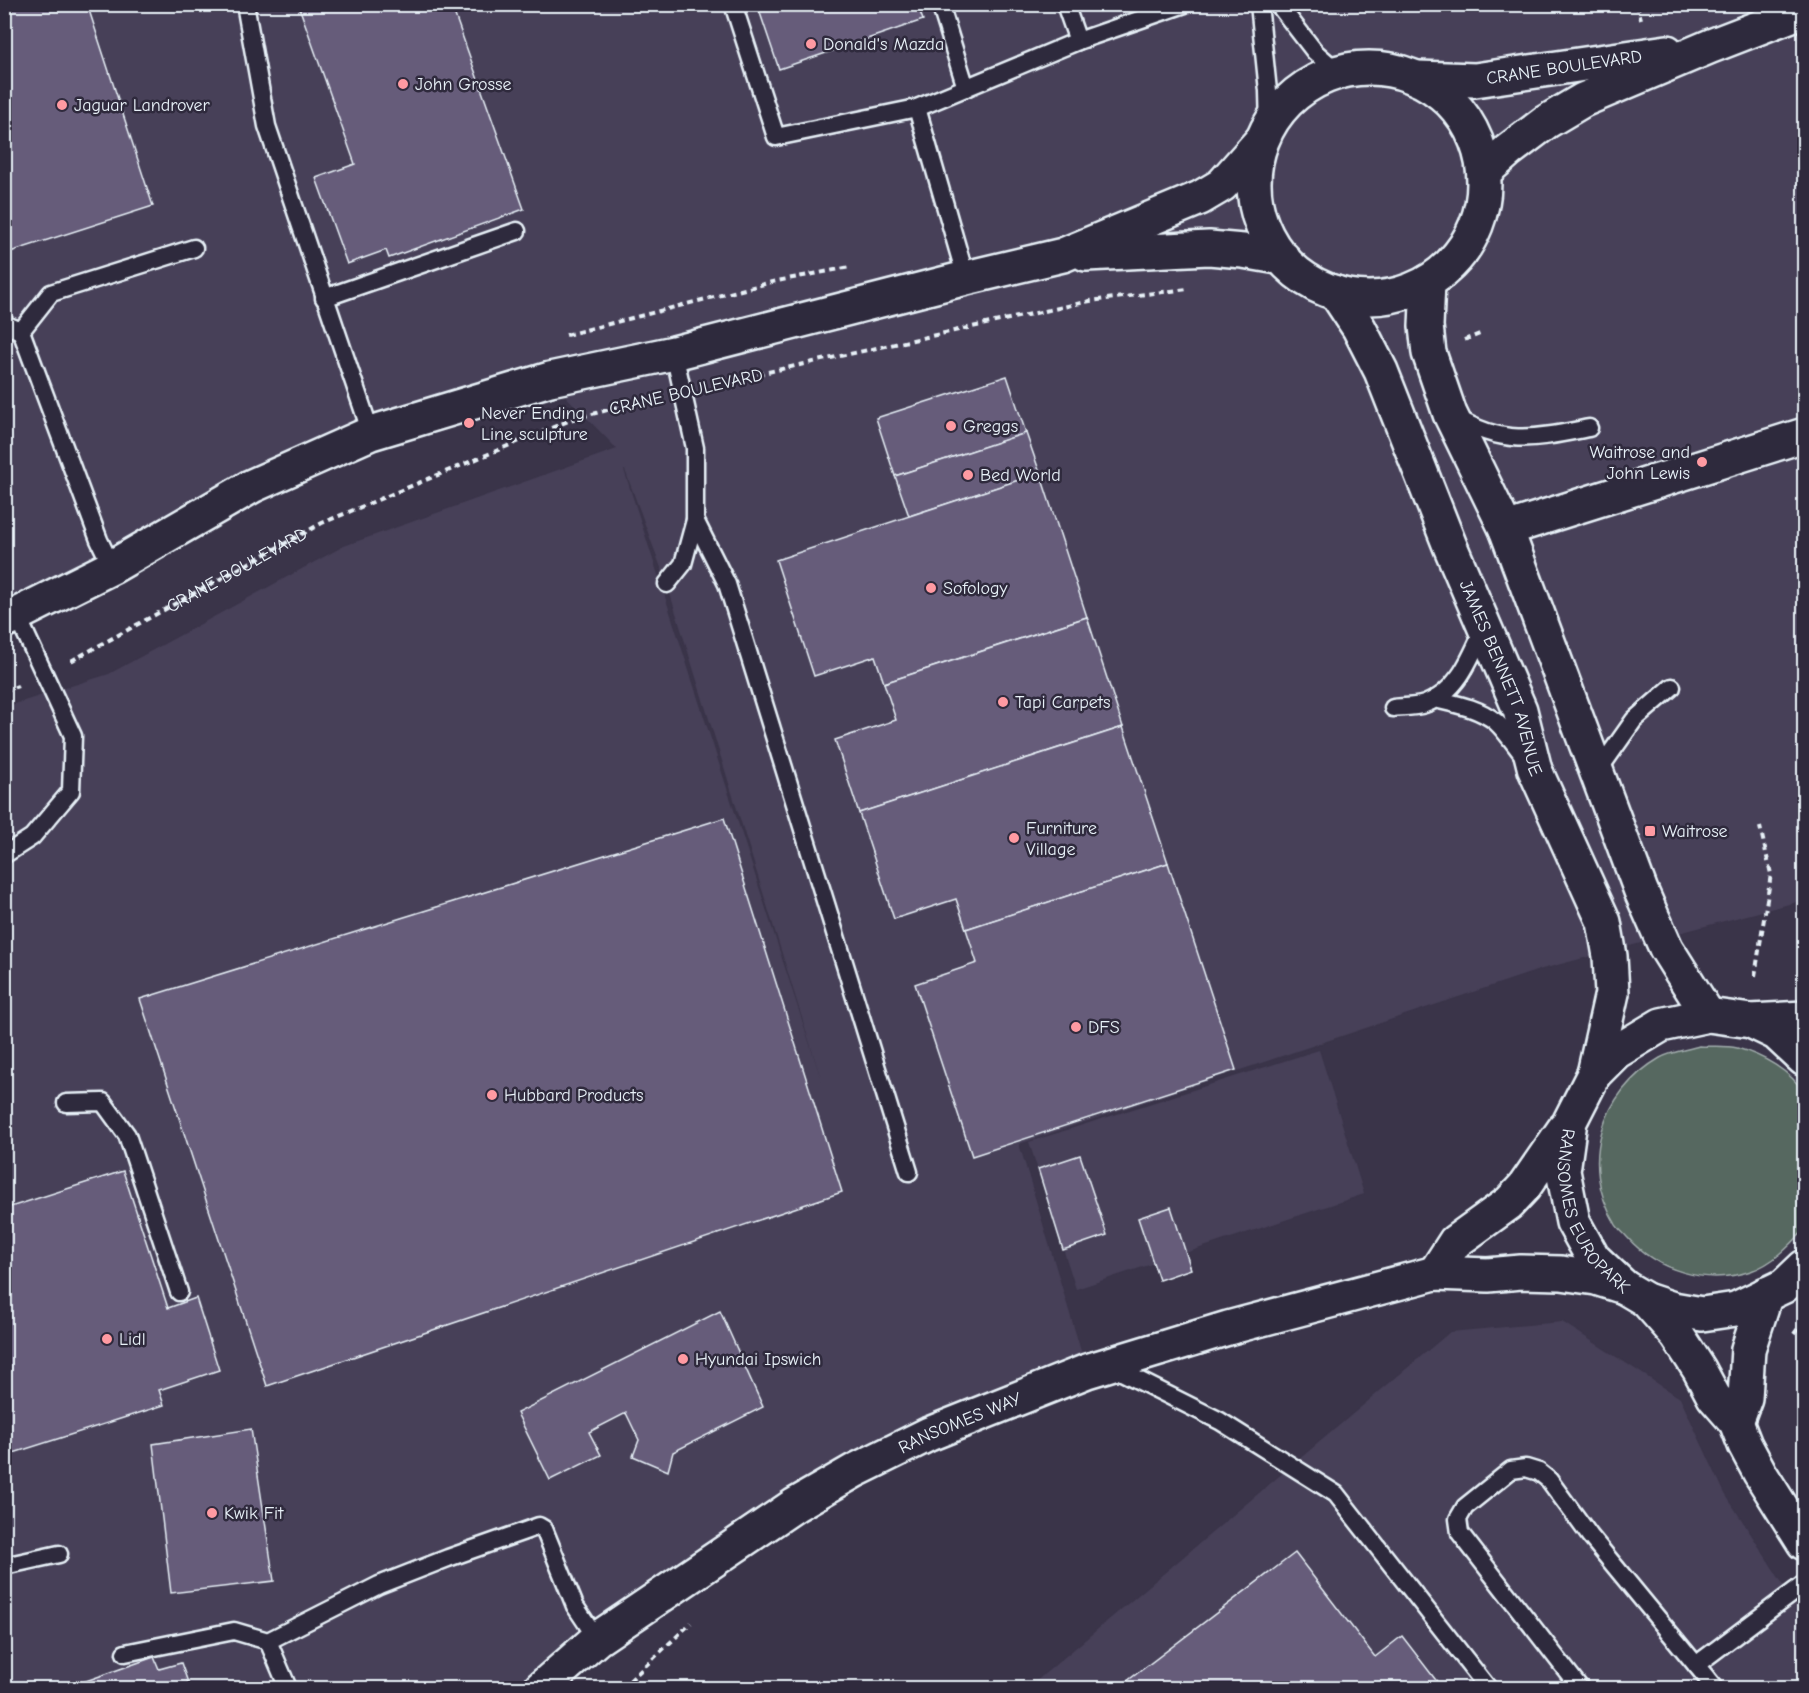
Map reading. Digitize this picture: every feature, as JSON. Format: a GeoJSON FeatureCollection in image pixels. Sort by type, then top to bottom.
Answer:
{"type":"FeatureCollection","features":[{"type":"Feature","properties":{"kind":"street","name":"CRANE BOULEVARD"},"geometry":{"type":"LineString","coordinates":[[1484,172],[1546,122],[1583,100],[1710,46],[1802,18]]}},
{"type":"Feature","properties":{"kind":"street","name":"CRANE BOULEVARD"},"geometry":{"type":"LineString","coordinates":[[1417,78],[1475,80],[1710,46]]}},
{"type":"Feature","properties":{"kind":"street"},"geometry":{"type":"LineString","coordinates":[[11,618],[112,567],[252,486],[371,433],[550,379],[674,353],[1063,255],[1200,198],[1222,185],[1265,134],[1281,108],[1310,82],[1338,72],[1381,68],[1417,78],[1450,100],[1473,134],[1484,172],[1482,204],[1472,235],[1453,262],[1428,282],[1399,294],[1368,297],[1336,293],[1307,279],[1283,258],[1265,232],[1256,202],[1254,171],[1265,134]]}},
{"type":"Feature","properties":{"kind":"street"},"geometry":{"type":"LineString","coordinates":[[1063,255],[1209,248],[1283,258]]}},
{"type":"Feature","properties":{"kind":"street"},"geometry":{"type":"LineString","coordinates":[[1428,282],[1426,326],[1429,353],[1450,414],[1506,529],[1641,891],[1666,948],[1708,1015]]}},
{"type":"Feature","properties":{"kind":"street","name":"JAMES BENNETT AVENUE"},"geometry":{"type":"LineString","coordinates":[[1336,293],[1359,328],[1382,371],[1484,627],[1520,710],[1535,770],[1604,922],[1610,956],[1612,993],[1594,1074]]}},
{"type":"Feature","properties":{"kind":"street"},"geometry":{"type":"LineString","coordinates":[[1506,529],[1804,435]]}},
{"type":"Feature","properties":{"kind":"street","name":"RANSOMES EUROPARK"},"geometry":{"type":"LineString","coordinates":[[1804,1059],[1776,1033],[1751,1021],[1708,1015],[1661,1024],[1616,1052],[1594,1074],[1570,1121],[1563,1171],[1573,1222],[1593,1258],[1635,1293],[1673,1309],[1702,1314],[1736,1309],[1784,1286],[1804,1267]]}},
{"type":"Feature","properties":{"kind":"street"},"geometry":{"type":"LineString","coordinates":[[1751,1021],[1804,1018]]}},
{"type":"Feature","properties":{"kind":"street"},"geometry":{"type":"LineString","coordinates":[[1435,1273],[1455,1242],[1509,1203],[1524,1187],[1570,1121]]}},
{"type":"Feature","properties":{"kind":"street","name":"RANSOMES WAY"},"geometry":{"type":"LineString","coordinates":[[541,1689],[597,1639],[758,1529],[854,1471],[929,1434],[1107,1365],[1228,1328],[1435,1273],[1488,1275],[1521,1272],[1561,1273],[1596,1278],[1635,1293]]}},
{"type":"Feature","properties":{"kind":"street"},"geometry":{"type":"LineString","coordinates":[[1635,1293],[1677,1335],[1714,1397],[1736,1422],[1760,1473],[1804,1542]]}},
{"type":"Feature","properties":{"kind":"street"},"geometry":{"type":"LineString","coordinates":[[1736,1422],[1745,1398],[1748,1349],[1766,1294]]}},
{"type":"Feature","properties":{"kind":"lane"},"geometry":{"type":"LineString","coordinates":[[245,4],[267,126],[371,433]]}},
{"type":"Feature","properties":{"kind":"lane"},"geometry":{"type":"LineString","coordinates":[[733,4],[776,137],[917,108],[1078,41],[1185,4]]}},
{"type":"Feature","properties":{"kind":"lane"},"geometry":{"type":"LineString","coordinates":[[940,4],[966,88]]}},
{"type":"Feature","properties":{"kind":"lane"},"geometry":{"type":"LineString","coordinates":[[1065,4],[1078,41]]}},
{"type":"Feature","properties":{"kind":"lane"},"geometry":{"type":"LineString","coordinates":[[1259,4],[1268,92],[1265,134]]}},
{"type":"Feature","properties":{"kind":"lane"},"geometry":{"type":"LineString","coordinates":[[1278,4],[1315,52],[1338,72]]}},
{"type":"Feature","properties":{"kind":"lane"},"geometry":{"type":"LineString","coordinates":[[917,108],[966,278]]}},
{"type":"Feature","properties":{"kind":"lane"},"geometry":{"type":"LineString","coordinates":[[324,298],[517,231]]}},
{"type":"Feature","properties":{"kind":"lane"},"geometry":{"type":"LineString","coordinates":[[21,331],[51,293],[194,248]]}},
{"type":"Feature","properties":{"kind":"lane"},"geometry":{"type":"LineString","coordinates":[[4,324],[21,331],[99,540],[112,567]]}},
{"type":"Feature","properties":{"kind":"lane"},"geometry":{"type":"LineString","coordinates":[[667,584],[683,564],[694,520],[695,447],[674,353]]}},
{"type":"Feature","properties":{"kind":"lane"},"geometry":{"type":"LineString","coordinates":[[1450,414],[1485,433],[1508,437],[1547,436],[1589,429]]}},
{"type":"Feature","properties":{"kind":"lane"},"geometry":{"type":"LineString","coordinates":[[694,520],[727,584],[909,1172]]}},
{"type":"Feature","properties":{"kind":"lane"},"geometry":{"type":"LineString","coordinates":[[4,855],[32,837],[71,790],[73,736],[46,675],[11,618]]}},
{"type":"Feature","properties":{"kind":"lane"},"geometry":{"type":"LineString","coordinates":[[1393,708],[1423,705],[1453,685],[1464,670],[1484,627]]}},
{"type":"Feature","properties":{"kind":"lane"},"geometry":{"type":"LineString","coordinates":[[1598,771],[1634,720],[1672,687]]}},
{"type":"Feature","properties":{"kind":"lane"},"geometry":{"type":"LineString","coordinates":[[1435,699],[1482,713],[1497,723],[1535,770]]}},
{"type":"Feature","properties":{"kind":"lane"},"geometry":{"type":"LineString","coordinates":[[66,1104],[103,1102],[127,1135],[179,1292]]}},
{"type":"Feature","properties":{"kind":"lane"},"geometry":{"type":"LineString","coordinates":[[1107,1365],[1220,1421],[1336,1494],[1488,1689]]}},
{"type":"Feature","properties":{"kind":"lane"},"geometry":{"type":"LineString","coordinates":[[1580,1689],[1460,1533],[1458,1520],[1465,1507],[1511,1470],[1526,1468],[1539,1472],[1549,1480],[1590,1536],[1714,1689]]}},
{"type":"Feature","properties":{"kind":"lane"},"geometry":{"type":"LineString","coordinates":[[125,1653],[234,1631],[268,1641],[379,1585],[538,1526],[544,1529],[574,1606],[597,1639]]}},
{"type":"Feature","properties":{"kind":"lane"},"geometry":{"type":"LineString","coordinates":[[4,1566],[59,1554]]}},
{"type":"Feature","properties":{"kind":"lane"},"geometry":{"type":"LineString","coordinates":[[1695,1665],[1804,1584]]}},
{"type":"Feature","properties":{"kind":"lane"},"geometry":{"type":"LineString","coordinates":[[268,1641],[288,1689]]}},
{"type":"Feature","properties":{"kind":"path"},"geometry":{"type":"LineString","coordinates":[[1637,4],[1642,22]]}},
{"type":"Feature","properties":{"kind":"path","name":"CRANE BOULEVARD"},"geometry":{"type":"LineString","coordinates":[[4,692],[46,675],[322,523],[573,419],[681,390],[1090,301],[1196,288]]}},
{"type":"Feature","properties":{"kind":"path"},"geometry":{"type":"LineString","coordinates":[[1755,976],[1771,874],[1760,827]]}},
{"type":"Feature","properties":{"kind":"shaded area"},"geometry":{"type":"Polygon","coordinates":[[[5,5],[1804,5],[1804,900],[1542,969],[1019,1144],[1087,1371],[929,1434],[541,1688],[5,1688],[5,707],[109,674],[344,546],[617,449],[549,379],[371,433],[5,621],[5,5]],[[624,470],[822,1082],[667,584],[624,470]]]}},
{"type":"Feature","properties":{"kind":"shaded area"},"geometry":{"type":"Polygon","coordinates":[[[1319,1050],[1364,1194],[1076,1289],[1029,1142],[1319,1050]]]}},
{"type":"Feature","properties":{"kind":"shaded area"},"geometry":{"type":"Polygon","coordinates":[[[1562,1322],[1680,1398],[1725,1494],[1804,1617],[1804,1688],[1028,1688],[1450,1332],[1562,1322]]]}},
{"type":"Feature","properties":{"kind":"green space"},"geometry":{"type":"Polygon","coordinates":[[[1699,1046],[1733,1047],[1756,1055],[1784,1071],[1804,1093],[1804,1230],[1786,1249],[1766,1264],[1751,1271],[1717,1277],[1700,1276],[1668,1267],[1639,1249],[1616,1225],[1604,1200],[1599,1177],[1598,1154],[1602,1131],[1610,1110],[1623,1090],[1640,1072],[1660,1058],[1699,1046]]]}},
{"type":"Feature","properties":{"kind":"building","name":"Jaguar Landrover"},"geometry":{"type":"Polygon","coordinates":[[[4,4],[87,4],[153,206],[4,254],[4,4]]]}},
{"type":"Feature","properties":{"kind":"building","name":"John Grosse"},"geometry":{"type":"Polygon","coordinates":[[[298,4],[451,4],[524,209],[389,258],[386,250],[347,264],[316,178],[355,164],[298,4]]]}},
{"type":"Feature","properties":{"kind":"building","name":"Donald's Mazda"},"geometry":{"type":"Polygon","coordinates":[[[757,4],[917,4],[923,20],[779,69],[757,4]]]}},
{"type":"Feature","properties":{"kind":"building","name":"Greggs"},"geometry":{"type":"Polygon","coordinates":[[[1007,376],[1026,433],[895,476],[876,418],[1007,376]]]}},
{"type":"Feature","properties":{"kind":"building","name":"Bed World"},"geometry":{"type":"Polygon","coordinates":[[[1026,433],[1040,473],[909,516],[895,476],[1026,433]]]}},
{"type":"Feature","properties":{"kind":"building","name":"Sofology"},"geometry":{"type":"Polygon","coordinates":[[[1040,473],[1087,617],[884,683],[875,656],[814,676],[776,560],[1040,473]]]}},
{"type":"Feature","properties":{"kind":"building","name":"Tapi Carpets"},"geometry":{"type":"Polygon","coordinates":[[[1087,617],[1123,727],[859,813],[835,740],[896,720],[884,683],[1087,617]]]}},
{"type":"Feature","properties":{"kind":"building","name":"Furniture Village"},"geometry":{"type":"Polygon","coordinates":[[[1123,727],[1168,863],[966,929],[956,899],[894,919],[859,813],[1123,727]]]}},
{"type":"Feature","properties":{"kind":"building","name":"Hubbard Products"},"geometry":{"type":"Polygon","coordinates":[[[724,818],[842,1192],[267,1386],[140,999],[724,818]]]}},
{"type":"Feature","properties":{"kind":"building","name":"DFS"},"geometry":{"type":"Polygon","coordinates":[[[1168,863],[1236,1070],[972,1156],[915,984],[977,963],[966,929],[1168,863]]]}},
{"type":"Feature","properties":{"kind":"building"},"geometry":{"type":"Polygon","coordinates":[[[1080,1155],[1107,1235],[1063,1250],[1038,1169],[1080,1155]]]}},
{"type":"Feature","properties":{"kind":"building","name":"Lidl"},"geometry":{"type":"Polygon","coordinates":[[[123,1171],[168,1308],[196,1298],[219,1370],[159,1390],[164,1405],[4,1456],[4,1209],[123,1171]]]}},
{"type":"Feature","properties":{"kind":"building"},"geometry":{"type":"Polygon","coordinates":[[[1171,1207],[1191,1269],[1159,1280],[1138,1218],[1171,1207]]]}},
{"type":"Feature","properties":{"kind":"building","name":"Hyundai Ipswich"},"geometry":{"type":"Polygon","coordinates":[[[720,1311],[763,1407],[673,1452],[668,1471],[633,1456],[639,1440],[626,1413],[589,1432],[601,1455],[550,1480],[517,1413],[720,1311]]]}},
{"type":"Feature","properties":{"kind":"building","name":"Kwik Fit"},"geometry":{"type":"Polygon","coordinates":[[[251,1429],[274,1581],[171,1593],[153,1444],[251,1429]]]}},
{"type":"Feature","properties":{"kind":"building"},"geometry":{"type":"Polygon","coordinates":[[[1295,1553],[1375,1657],[1402,1636],[1442,1688],[1118,1688],[1295,1553]]]}},
{"type":"Feature","properties":{"kind":"building"},"geometry":{"type":"Polygon","coordinates":[[[154,1657],[159,1669],[181,1663],[190,1688],[66,1688],[154,1657]]]}},
{"type":"Feature","properties":{"kind":"place","name":"Donald's Mazda"},"geometry":{"type":"Point","coordinates":[811,44]}},
{"type":"Feature","properties":{"kind":"place","name":"John Grosse"},"geometry":{"type":"Point","coordinates":[403,84]}},
{"type":"Feature","properties":{"kind":"place","name":"Jaguar Landrover"},"geometry":{"type":"Point","coordinates":[62,105]}},
{"type":"Feature","properties":{"kind":"place","name":"Never Ending Line sculpture"},"geometry":{"type":"Point","coordinates":[469,423]}},
{"type":"Feature","properties":{"kind":"place","name":"Greggs"},"geometry":{"type":"Point","coordinates":[951,426]}},
{"type":"Feature","properties":{"kind":"place","name":"Waitrose and John Lewis"},"geometry":{"type":"Point","coordinates":[1702,462]}},
{"type":"Feature","properties":{"kind":"place","name":"Bed World"},"geometry":{"type":"Point","coordinates":[968,475]}},
{"type":"Feature","properties":{"kind":"place","name":"Sofology"},"geometry":{"type":"Point","coordinates":[931,588]}},
{"type":"Feature","properties":{"kind":"place","name":"Tapi Carpets"},"geometry":{"type":"Point","coordinates":[1003,702]}},
{"type":"Feature","properties":{"kind":"place","name":"Waitrose"},"geometry":{"type":"Point","coordinates":[1650,831]}},
{"type":"Feature","properties":{"kind":"place","name":"Furniture Village"},"geometry":{"type":"Point","coordinates":[1014,838]}},
{"type":"Feature","properties":{"kind":"place","name":"DFS"},"geometry":{"type":"Point","coordinates":[1076,1027]}},
{"type":"Feature","properties":{"kind":"place","name":"Hubbard Products"},"geometry":{"type":"Point","coordinates":[492,1095]}},
{"type":"Feature","properties":{"kind":"place","name":"Lidl"},"geometry":{"type":"Point","coordinates":[107,1339]}},
{"type":"Feature","properties":{"kind":"place","name":"Hyundai Ipswich"},"geometry":{"type":"Point","coordinates":[683,1359]}},
{"type":"Feature","properties":{"kind":"place","name":"Kwik Fit"},"geometry":{"type":"Point","coordinates":[212,1513]}}]}
